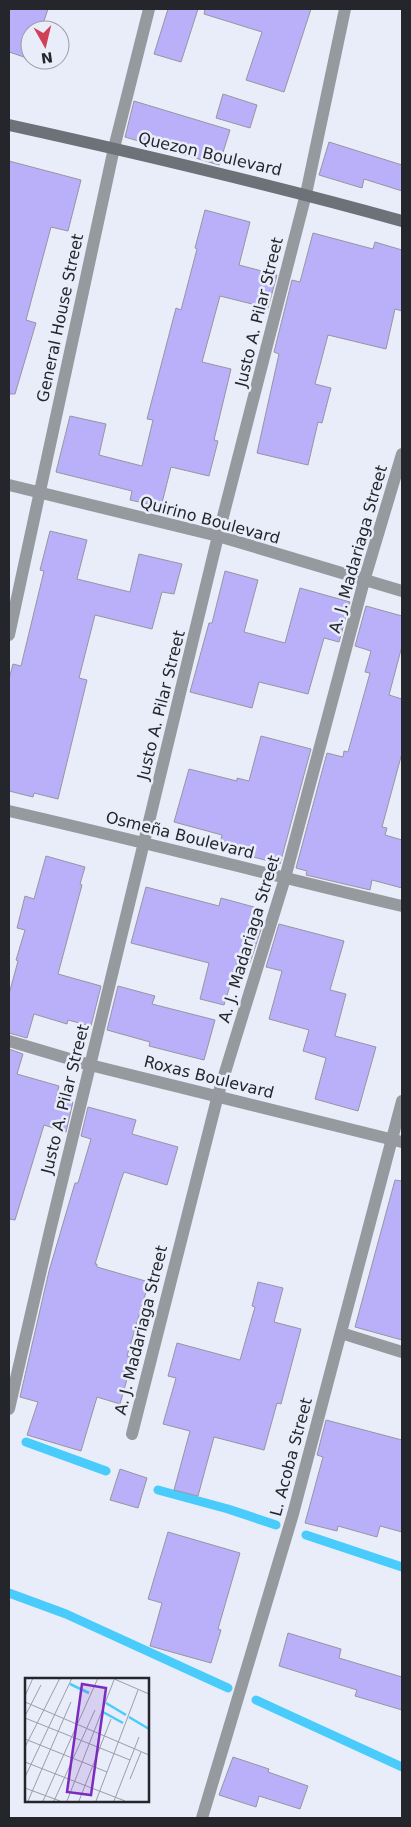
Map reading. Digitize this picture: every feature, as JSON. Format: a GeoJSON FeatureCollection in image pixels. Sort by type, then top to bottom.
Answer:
{"type":"FeatureCollection","features":[{"type":"Feature","properties":{"kind":"main road","name":"Quezon Boulevard"},"geometry":{"type":"LineString","coordinates":[[9,125],[306,194],[402,221]]}},
{"type":"Feature","properties":{"kind":"street","name":"General House Street"},"geometry":{"type":"LineString","coordinates":[[9,635],[38,493],[114,148],[149,9]]}},
{"type":"Feature","properties":{"kind":"street","name":"Justo A. Pilar Street"},"geometry":{"type":"LineString","coordinates":[[9,1409],[21,1350],[218,536],[306,194],[345,9]]}},
{"type":"Feature","properties":{"kind":"street","name":"A. J. Madariaga Street"},"geometry":{"type":"LineString","coordinates":[[132,1434],[218,1095],[286,878],[364,581],[402,454]]}},
{"type":"Feature","properties":{"kind":"street","name":"Quirino Boulevard"},"geometry":{"type":"LineString","coordinates":[[9,485],[218,536],[402,591]]}},
{"type":"Feature","properties":{"kind":"street","name":"Osmeña Boulevard"},"geometry":{"type":"LineString","coordinates":[[9,810],[402,906]]}},
{"type":"Feature","properties":{"kind":"street","name":"Roxas Boulevard"},"geometry":{"type":"LineString","coordinates":[[9,1042],[90,1065],[397,1140]]}},
{"type":"Feature","properties":{"kind":"street","name":"L. Acoba Street"},"geometry":{"type":"LineString","coordinates":[[202,1818],[293,1514],[341,1333],[397,1140],[402,1101]]}},
{"type":"Feature","properties":{"kind":"street"},"geometry":{"type":"LineString","coordinates":[[341,1333],[402,1352]]}},
{"type":"Feature","properties":{"kind":"building"},"geometry":{"type":"Polygon","coordinates":[[[9,9],[48,9],[44,20],[20,20],[20,56],[9,52],[9,9]]]}},
{"type":"Feature","properties":{"kind":"building"},"geometry":{"type":"Polygon","coordinates":[[[168,9],[198,9],[181,62],[154,54],[168,9]]]}},
{"type":"Feature","properties":{"kind":"building"},"geometry":{"type":"Polygon","coordinates":[[[205,9],[311,9],[284,92],[246,80],[262,32],[204,14],[205,9]]]}},
{"type":"Feature","properties":{"kind":"building"},"geometry":{"type":"Polygon","coordinates":[[[223,94],[257,105],[250,128],[216,118],[223,94]]]}},
{"type":"Feature","properties":{"kind":"building"},"geometry":{"type":"Polygon","coordinates":[[[134,101],[230,130],[219,165],[125,137],[134,101]]]}},
{"type":"Feature","properties":{"kind":"building"},"geometry":{"type":"Polygon","coordinates":[[[329,142],[402,165],[402,191],[364,179],[362,188],[319,175],[329,142]]]}},
{"type":"Feature","properties":{"kind":"building"},"geometry":{"type":"Polygon","coordinates":[[[9,161],[81,180],[68,231],[51,227],[26,320],[36,323],[15,394],[9,394],[9,161]]]}},
{"type":"Feature","properties":{"kind":"building"},"geometry":{"type":"Polygon","coordinates":[[[205,210],[250,222],[239,265],[277,275],[268,308],[220,296],[202,362],[231,369],[214,440],[218,441],[209,476],[171,467],[161,507],[130,500],[132,491],[56,472],[70,416],[106,424],[99,455],[142,466],[153,420],[147,419],[176,308],[181,310],[205,210]]]}},
{"type":"Feature","properties":{"kind":"building"},"geometry":{"type":"Polygon","coordinates":[[[313,233],[373,249],[375,242],[402,250],[402,311],[395,309],[386,349],[328,335],[315,384],[331,388],[322,423],[318,422],[308,465],[257,453],[279,354],[274,352],[292,280],[300,282],[313,233]]]}},
{"type":"Feature","properties":{"kind":"building"},"geometry":{"type":"Polygon","coordinates":[[[50,531],[87,540],[77,579],[130,592],[139,554],[182,564],[174,594],[162,592],[152,629],[95,615],[79,678],[87,680],[58,799],[34,793],[33,797],[9,791],[9,679],[13,664],[21,666],[44,571],[40,570],[50,531]]]}},
{"type":"Feature","properties":{"kind":"building"},"geometry":{"type":"Polygon","coordinates":[[[225,571],[258,580],[244,632],[285,643],[300,588],[350,602],[339,642],[324,638],[308,694],[259,682],[252,708],[190,692],[209,623],[212,623],[225,571]]]}},
{"type":"Feature","properties":{"kind":"building"},"geometry":{"type":"Polygon","coordinates":[[[366,606],[402,616],[402,646],[389,695],[402,699],[402,753],[382,827],[387,828],[385,835],[402,840],[402,888],[372,880],[370,890],[306,875],[307,871],[296,868],[327,753],[343,757],[344,751],[348,752],[370,673],[365,672],[371,651],[355,646],[366,606]]]}},
{"type":"Feature","properties":{"kind":"building"},"geometry":{"type":"Polygon","coordinates":[[[261,736],[311,749],[280,864],[219,848],[222,835],[174,822],[189,769],[237,781],[237,778],[249,781],[261,736]]]}},
{"type":"Feature","properties":{"kind":"building"},"geometry":{"type":"Polygon","coordinates":[[[46,856],[85,867],[58,974],[101,986],[91,1026],[68,1020],[67,1024],[34,1014],[27,1038],[9,1033],[9,994],[25,930],[17,928],[25,896],[34,899],[46,856]]]}},
{"type":"Feature","properties":{"kind":"building"},"geometry":{"type":"Polygon","coordinates":[[[146,887],[219,906],[221,898],[254,907],[252,916],[264,920],[250,963],[238,960],[224,1005],[200,999],[209,963],[131,943],[146,887]]]}},
{"type":"Feature","properties":{"kind":"building"},"geometry":{"type":"Polygon","coordinates":[[[279,924],[344,941],[330,990],[346,994],[335,1036],[376,1047],[358,1111],[315,1099],[326,1058],[303,1051],[309,1030],[269,1019],[282,971],[266,967],[279,924]]]}},
{"type":"Feature","properties":{"kind":"building"},"geometry":{"type":"Polygon","coordinates":[[[118,986],[155,996],[152,1004],[215,1020],[204,1060],[149,1046],[150,1042],[107,1030],[118,986]]]}},
{"type":"Feature","properties":{"kind":"building"},"geometry":{"type":"Polygon","coordinates":[[[9,1049],[23,1054],[17,1074],[59,1086],[56,1098],[73,1102],[66,1132],[44,1125],[15,1220],[9,1219],[9,1049]]]}},
{"type":"Feature","properties":{"kind":"building"},"geometry":{"type":"Polygon","coordinates":[[[88,1107],[136,1120],[132,1134],[178,1147],[167,1185],[124,1172],[120,1183],[95,1264],[97,1264],[97,1267],[149,1282],[127,1356],[133,1358],[120,1404],[97,1397],[81,1451],[27,1435],[38,1402],[20,1397],[49,1271],[75,1183],[78,1183],[91,1139],[81,1136],[88,1107]]]}},
{"type":"Feature","properties":{"kind":"building"},"geometry":{"type":"Polygon","coordinates":[[[395,1180],[402,1181],[402,1340],[355,1327],[395,1180]]]}},
{"type":"Feature","properties":{"kind":"building"},"geometry":{"type":"Polygon","coordinates":[[[258,1282],[283,1288],[274,1322],[301,1329],[281,1404],[277,1403],[264,1450],[214,1437],[198,1496],[174,1490],[190,1431],[163,1424],[176,1378],[168,1376],[177,1343],[240,1360],[255,1307],[252,1306],[258,1282]]]}},
{"type":"Feature","properties":{"kind":"building"},"geometry":{"type":"Polygon","coordinates":[[[326,1420],[402,1440],[402,1532],[380,1526],[377,1537],[338,1526],[337,1531],[305,1523],[323,1457],[317,1455],[326,1420]]]}},
{"type":"Feature","properties":{"kind":"building"},"geometry":{"type":"Polygon","coordinates":[[[120,1469],[147,1478],[138,1508],[110,1500],[120,1469]]]}},
{"type":"Feature","properties":{"kind":"building"},"geometry":{"type":"Polygon","coordinates":[[[168,1532],[240,1553],[218,1629],[221,1630],[211,1663],[150,1646],[162,1603],[148,1599],[168,1532]]]}},
{"type":"Feature","properties":{"kind":"building"},"geometry":{"type":"Polygon","coordinates":[[[288,1633],[341,1649],[339,1658],[402,1677],[402,1710],[355,1696],[357,1690],[279,1666],[288,1633]]]}},
{"type":"Feature","properties":{"kind":"building"},"geometry":{"type":"Polygon","coordinates":[[[233,1757],[269,1769],[268,1772],[308,1786],[300,1809],[259,1796],[256,1807],[219,1795],[233,1757]]]}},
{"type":"Feature","properties":{"kind":"waterway"},"geometry":{"type":"LineString","coordinates":[[26,1442],[106,1471]]}},
{"type":"Feature","properties":{"kind":"waterway"},"geometry":{"type":"LineString","coordinates":[[158,1490],[228,1509],[276,1525]]}},
{"type":"Feature","properties":{"kind":"waterway"},"geometry":{"type":"LineString","coordinates":[[306,1535],[402,1567]]}},
{"type":"Feature","properties":{"kind":"waterway"},"geometry":{"type":"LineString","coordinates":[[9,1593],[66,1614],[228,1688]]}},
{"type":"Feature","properties":{"kind":"waterway"},"geometry":{"type":"LineString","coordinates":[[256,1700],[402,1767]]}}]}
